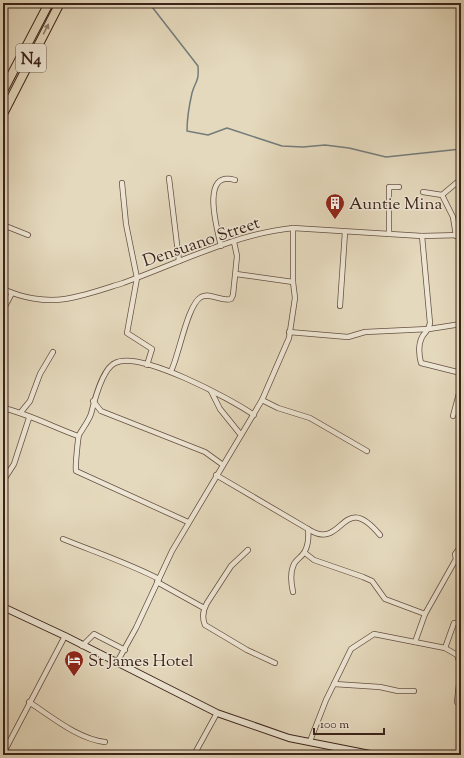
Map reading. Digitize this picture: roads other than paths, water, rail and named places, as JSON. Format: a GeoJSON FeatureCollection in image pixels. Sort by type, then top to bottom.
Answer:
{"type":"FeatureCollection","features":[{"type":"Feature","properties":{"kind":"highway","name":"N4"},"geometry":{"type":"LineString","coordinates":[[3,91],[49,3]]}},
{"type":"Feature","properties":{"kind":"highway","name":"N4"},"geometry":{"type":"LineString","coordinates":[[3,114],[60,3]]}},
{"type":"Feature","properties":{"kind":"street"},"geometry":{"type":"LineString","coordinates":[[221,246],[214,206],[214,193],[216,185],[221,179],[227,177],[235,180]]}},
{"type":"Feature","properties":{"kind":"street"},"geometry":{"type":"LineString","coordinates":[[169,178],[179,261]]}},
{"type":"Feature","properties":{"kind":"street"},"geometry":{"type":"LineString","coordinates":[[423,192],[442,195],[461,179]]}},
{"type":"Feature","properties":{"kind":"street"},"geometry":{"type":"LineString","coordinates":[[122,184],[126,224],[137,278],[126,333],[152,349],[147,365]]}},
{"type":"Feature","properties":{"kind":"street"},"geometry":{"type":"LineString","coordinates":[[389,234],[389,187],[399,187]]}},
{"type":"Feature","properties":{"kind":"street"},"geometry":{"type":"LineString","coordinates":[[442,195],[453,217],[459,236]]}},
{"type":"Feature","properties":{"kind":"street"},"geometry":{"type":"LineString","coordinates":[[3,224],[28,235]]}},
{"type":"Feature","properties":{"kind":"street"},"geometry":{"type":"LineString","coordinates":[[116,664],[126,650],[158,580],[188,522],[262,400],[289,338],[295,298],[293,282],[293,228]]}},
{"type":"Feature","properties":{"kind":"street","name":"Densuano Street"},"geometry":{"type":"LineString","coordinates":[[3,289],[12,293],[36,298],[65,299],[95,292],[137,278],[249,236],[272,230],[293,228],[422,236],[459,236]]}},
{"type":"Feature","properties":{"kind":"street"},"geometry":{"type":"LineString","coordinates":[[340,306],[345,232]]}},
{"type":"Feature","properties":{"kind":"street"},"geometry":{"type":"LineString","coordinates":[[422,236],[428,292],[429,329],[422,337],[419,345],[421,363],[461,373]]}},
{"type":"Feature","properties":{"kind":"street"},"geometry":{"type":"LineString","coordinates":[[172,371],[182,336],[196,301],[202,296],[210,295],[221,300],[231,299],[236,274],[237,256],[234,242]]}},
{"type":"Feature","properties":{"kind":"street"},"geometry":{"type":"LineString","coordinates":[[236,274],[293,282]]}},
{"type":"Feature","properties":{"kind":"street"},"geometry":{"type":"LineString","coordinates":[[3,310],[12,293]]}},
{"type":"Feature","properties":{"kind":"street"},"geometry":{"type":"LineString","coordinates":[[289,332],[348,337],[365,332],[429,329],[461,324]]}},
{"type":"Feature","properties":{"kind":"street"},"geometry":{"type":"LineString","coordinates":[[21,412],[30,401],[40,374],[53,352]]}},
{"type":"Feature","properties":{"kind":"street"},"geometry":{"type":"LineString","coordinates":[[188,522],[76,471],[74,464],[78,450],[78,436],[91,415],[93,401],[113,363],[124,360],[172,371],[200,387],[210,390],[254,415]]}},
{"type":"Feature","properties":{"kind":"street"},"geometry":{"type":"LineString","coordinates":[[453,416],[461,386]]}},
{"type":"Feature","properties":{"kind":"street"},"geometry":{"type":"LineString","coordinates":[[210,390],[220,409],[241,435]]}},
{"type":"Feature","properties":{"kind":"street"},"geometry":{"type":"LineString","coordinates":[[262,400],[278,408],[310,418],[367,451]]}},
{"type":"Feature","properties":{"kind":"street"},"geometry":{"type":"LineString","coordinates":[[93,401],[101,411],[204,452],[223,465]]}},
{"type":"Feature","properties":{"kind":"street"},"geometry":{"type":"LineString","coordinates":[[3,408],[21,412],[29,418],[78,436]]}},
{"type":"Feature","properties":{"kind":"street"},"geometry":{"type":"LineString","coordinates":[[91,415],[101,411]]}},
{"type":"Feature","properties":{"kind":"street"},"geometry":{"type":"LineString","coordinates":[[3,481],[14,464],[29,418]]}},
{"type":"Feature","properties":{"kind":"street"},"geometry":{"type":"LineString","coordinates":[[216,475],[316,535],[329,535],[335,532],[339,526],[348,519],[357,518],[371,524],[380,535]]}},
{"type":"Feature","properties":{"kind":"street"},"geometry":{"type":"LineString","coordinates":[[293,592],[291,579],[294,563],[305,552],[309,537],[308,529]]}},
{"type":"Feature","properties":{"kind":"street"},"geometry":{"type":"LineString","coordinates":[[62,539],[106,557],[130,564],[204,608]]}},
{"type":"Feature","properties":{"kind":"street"},"geometry":{"type":"LineString","coordinates":[[248,550],[230,566],[204,608],[203,619],[205,625],[247,650],[275,663]]}},
{"type":"Feature","properties":{"kind":"street"},"geometry":{"type":"LineString","coordinates":[[415,642],[425,614],[456,559],[455,554],[458,550],[461,550]]}},
{"type":"Feature","properties":{"kind":"street"},"geometry":{"type":"LineString","coordinates":[[305,552],[314,560],[372,581],[385,599],[425,614]]}},
{"type":"Feature","properties":{"kind":"street"},"geometry":{"type":"LineString","coordinates":[[456,559],[461,561]]}},
{"type":"Feature","properties":{"kind":"street"},"geometry":{"type":"LineString","coordinates":[[3,607],[65,636],[116,664],[217,714],[289,738],[310,741],[356,753],[375,755]]}},
{"type":"Feature","properties":{"kind":"street"},"geometry":{"type":"LineString","coordinates":[[445,648],[454,623],[461,623]]}},
{"type":"Feature","properties":{"kind":"street"},"geometry":{"type":"LineString","coordinates":[[82,646],[94,634],[126,650]]}},
{"type":"Feature","properties":{"kind":"street"},"geometry":{"type":"LineString","coordinates":[[310,741],[326,700],[351,649],[374,634],[445,648],[457,655],[461,666],[457,702],[461,707]]}},
{"type":"Feature","properties":{"kind":"street"},"geometry":{"type":"LineString","coordinates":[[3,754],[7,749],[29,702],[65,636]]}},
{"type":"Feature","properties":{"kind":"street"},"geometry":{"type":"LineString","coordinates":[[334,684],[380,687],[398,691],[414,691]]}},
{"type":"Feature","properties":{"kind":"street"},"geometry":{"type":"LineString","coordinates":[[29,702],[82,735],[95,741],[105,742]]}},
{"type":"Feature","properties":{"kind":"street"},"geometry":{"type":"LineString","coordinates":[[192,755],[198,748],[217,714]]}},
{"type":"Feature","properties":{"kind":"waterway"},"geometry":{"type":"LineString","coordinates":[[149,3],[198,66],[198,78],[192,93],[189,107],[187,131],[208,135],[227,128],[282,146],[303,147],[325,145],[349,148],[386,157],[461,149]]}},
{"type":"Feature","properties":{"kind":"place","name":"Auntie Mina"},"geometry":{"type":"Point","coordinates":[335,220]}},
{"type":"Feature","properties":{"kind":"place","name":"St James Hotel"},"geometry":{"type":"Point","coordinates":[74,677]}}]}
